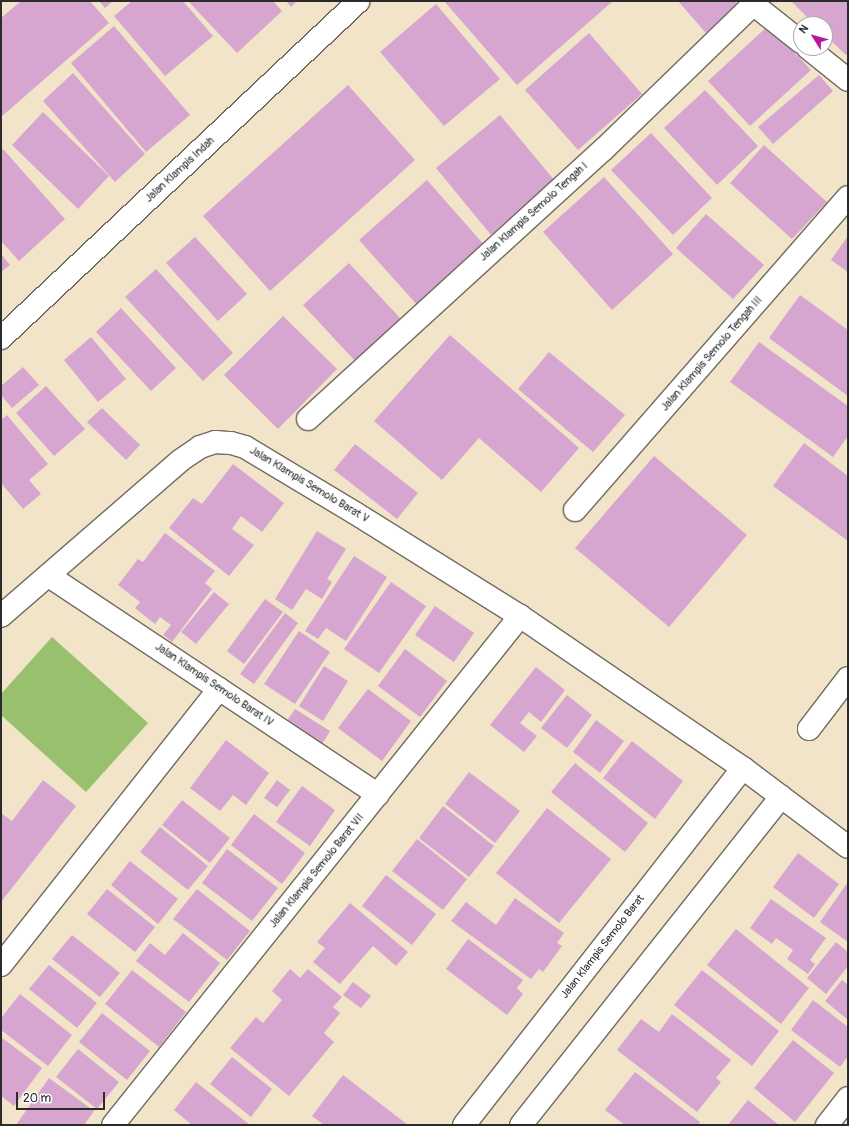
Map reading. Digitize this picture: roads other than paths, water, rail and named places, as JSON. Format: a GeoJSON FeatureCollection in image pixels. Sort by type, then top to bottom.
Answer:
{"type":"FeatureCollection","features":[{"type":"Feature","properties":{"kind":"street","name":"Jalan Klampis Indah"},"geometry":{"type":"LineString","coordinates":[[1,338],[358,1]]}},
{"type":"Feature","properties":{"kind":"street"},"geometry":{"type":"LineString","coordinates":[[755,2],[793,35]]}},
{"type":"Feature","properties":{"kind":"street","name":"Jalan Klampis Semolo Tengah I"},"geometry":{"type":"LineString","coordinates":[[308,419],[603,150],[755,2]]}},
{"type":"Feature","properties":{"kind":"street"},"geometry":{"type":"LineString","coordinates":[[818,56],[848,80]]}},
{"type":"Feature","properties":{"kind":"street","name":"Jalan Klampis Semolo Tengah III"},"geometry":{"type":"LineString","coordinates":[[575,510],[848,197]]}},
{"type":"Feature","properties":{"kind":"street","name":"Jalan Klampis Semolo Barat V"},"geometry":{"type":"LineString","coordinates":[[1,616],[49,576],[181,460],[200,448],[215,442],[231,443],[245,447],[349,509],[520,616]]}},
{"type":"Feature","properties":{"kind":"street","name":"Jalan Klampis Semolo Barat IV"},"geometry":{"type":"LineString","coordinates":[[49,576],[378,795]]}},
{"type":"Feature","properties":{"kind":"street"},"geometry":{"type":"LineString","coordinates":[[520,616],[743,768],[848,847]]}},
{"type":"Feature","properties":{"kind":"street","name":"Jalan Klampis Semolo Barat VII"},"geometry":{"type":"LineString","coordinates":[[112,1125],[520,616]]}},
{"type":"Feature","properties":{"kind":"street"},"geometry":{"type":"LineString","coordinates":[[809,729],[848,678]]}},
{"type":"Feature","properties":{"kind":"street"},"geometry":{"type":"LineString","coordinates":[[1,965],[219,689]]}},
{"type":"Feature","properties":{"kind":"street","name":"Jalan Klampis Semolo Barat"},"geometry":{"type":"LineString","coordinates":[[464,1125],[743,768]]}},
{"type":"Feature","properties":{"kind":"street"},"geometry":{"type":"LineString","coordinates":[[521,1125],[781,797]]}},
{"type":"Feature","properties":{"kind":"street"},"geometry":{"type":"LineString","coordinates":[[827,1125],[848,1098]]}}]}
